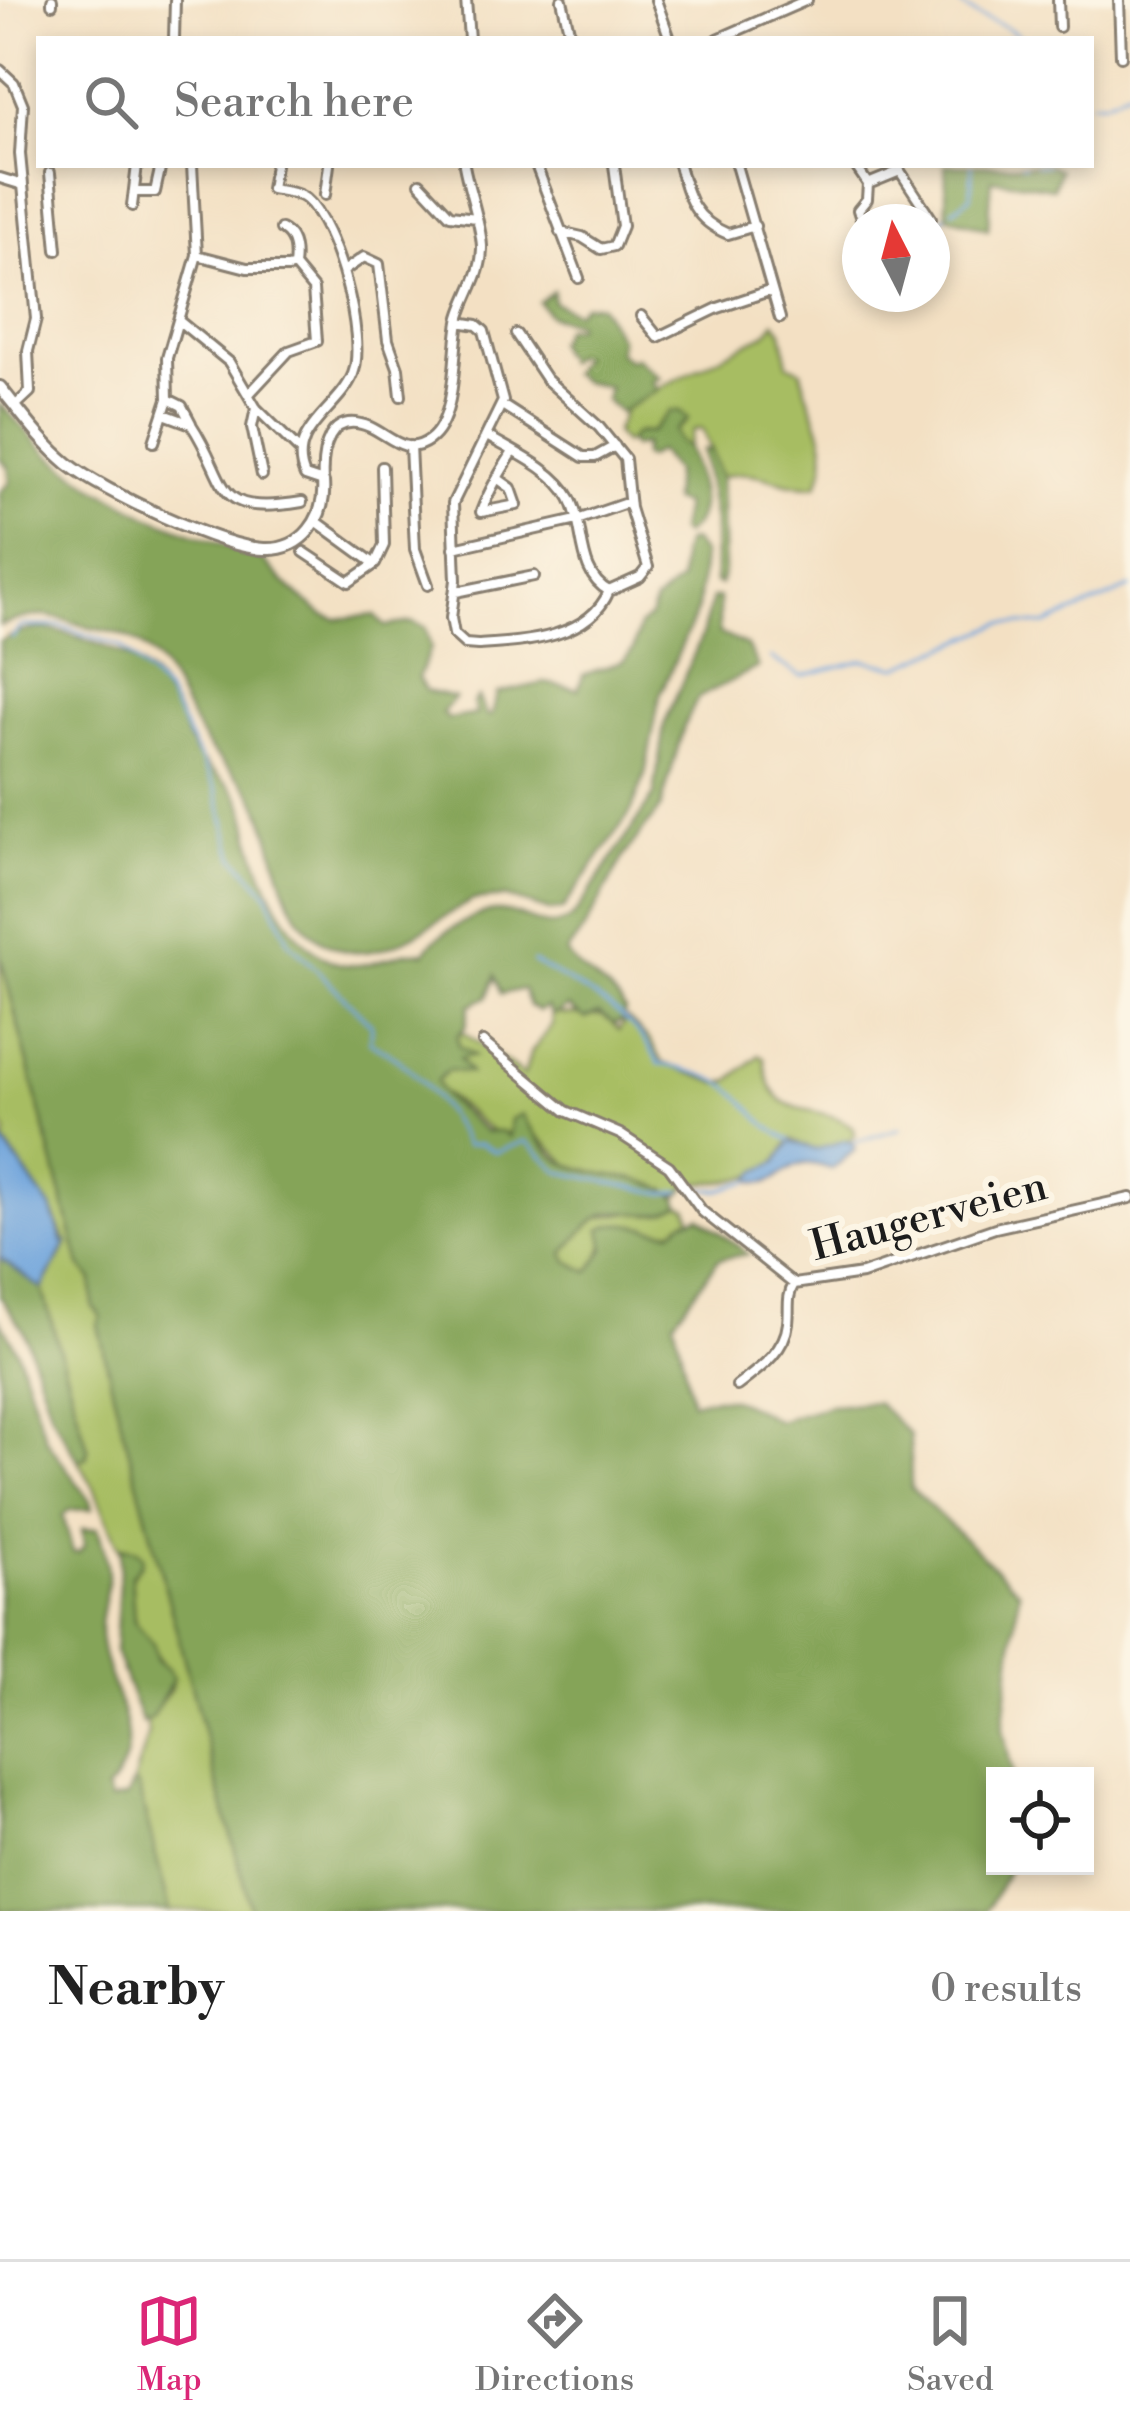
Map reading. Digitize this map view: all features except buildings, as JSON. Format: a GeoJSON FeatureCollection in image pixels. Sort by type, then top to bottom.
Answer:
{"type":"FeatureCollection","features":[{"type":"Feature","properties":{"kind":"street"},"geometry":{"type":"LineString","coordinates":[[174,36],[176,0]]}},
{"type":"Feature","properties":{"kind":"street"},"geometry":{"type":"LineString","coordinates":[[466,0],[469,36]]}},
{"type":"Feature","properties":{"kind":"street"},"geometry":{"type":"LineString","coordinates":[[562,0],[570,36]]}},
{"type":"Feature","properties":{"kind":"street"},"geometry":{"type":"LineString","coordinates":[[656,0],[669,36]]}},
{"type":"Feature","properties":{"kind":"street"},"geometry":{"type":"LineString","coordinates":[[725,36],[807,0]]}},
{"type":"Feature","properties":{"kind":"street"},"geometry":{"type":"LineString","coordinates":[[1058,0],[1059,27]]}},
{"type":"Feature","properties":{"kind":"street"},"geometry":{"type":"LineString","coordinates":[[1119,0],[1125,36],[1121,56]]}},
{"type":"Feature","properties":{"kind":"street"},"geometry":{"type":"LineString","coordinates":[[0,70],[14,83],[23,104],[23,185],[36,324],[28,351],[31,388],[15,406]]}},
{"type":"Feature","properties":{"kind":"street"},"geometry":{"type":"LineString","coordinates":[[132,206],[137,168]]}},
{"type":"Feature","properties":{"kind":"street"},"geometry":{"type":"LineString","coordinates":[[135,192],[155,192],[160,168]]}},
{"type":"Feature","properties":{"kind":"street"},"geometry":{"type":"LineString","coordinates":[[154,442],[168,399],[166,366],[196,255],[192,168]]}},
{"type":"Feature","properties":{"kind":"street"},"geometry":{"type":"LineString","coordinates":[[274,168],[271,189],[298,195],[312,205],[344,270],[355,369],[309,431],[301,451],[305,476],[323,482]]}},
{"type":"Feature","properties":{"kind":"street"},"geometry":{"type":"LineString","coordinates":[[326,195],[329,168]]}},
{"type":"Feature","properties":{"kind":"street"},"geometry":{"type":"LineString","coordinates":[[0,387],[50,447],[82,474],[186,525],[244,545],[269,549],[297,541],[316,521],[323,502],[324,445],[344,426],[362,425],[396,444],[410,446],[430,440],[442,421],[454,377],[459,322],[481,263],[477,218],[465,168]]}},
{"type":"Feature","properties":{"kind":"street"},"geometry":{"type":"LineString","coordinates":[[537,168],[579,278]]}},
{"type":"Feature","properties":{"kind":"street"},"geometry":{"type":"LineString","coordinates":[[560,232],[582,237],[602,249],[614,246],[620,237],[622,214],[614,168]]}},
{"type":"Feature","properties":{"kind":"street"},"geometry":{"type":"LineString","coordinates":[[680,168],[692,207],[710,226],[728,234],[755,226]]}},
{"type":"Feature","properties":{"kind":"street"},"geometry":{"type":"LineString","coordinates":[[738,168],[780,318]]}},
{"type":"Feature","properties":{"kind":"street"},"geometry":{"type":"LineString","coordinates":[[857,168],[868,184],[863,204]]}},
{"type":"Feature","properties":{"kind":"street"},"geometry":{"type":"LineString","coordinates":[[868,184],[900,171],[922,204]]}},
{"type":"Feature","properties":{"kind":"street"},"geometry":{"type":"LineString","coordinates":[[50,173],[57,250]]}},
{"type":"Feature","properties":{"kind":"street"},"geometry":{"type":"LineString","coordinates":[[0,178],[23,185]]}},
{"type":"Feature","properties":{"kind":"street"},"geometry":{"type":"LineString","coordinates":[[420,183],[450,215],[477,218]]}},
{"type":"Feature","properties":{"kind":"street"},"geometry":{"type":"LineString","coordinates":[[249,394],[285,354],[317,341],[313,289],[294,266],[291,237],[281,229]]}},
{"type":"Feature","properties":{"kind":"street"},"geometry":{"type":"LineString","coordinates":[[196,255],[247,268],[294,266]]}},
{"type":"Feature","properties":{"kind":"street"},"geometry":{"type":"LineString","coordinates":[[344,270],[364,257],[379,264],[388,340],[401,395]]}},
{"type":"Feature","properties":{"kind":"street"},"geometry":{"type":"LineString","coordinates":[[641,316],[658,337],[718,308],[772,290]]}},
{"type":"Feature","properties":{"kind":"street"},"geometry":{"type":"LineString","coordinates":[[179,321],[229,362],[256,408],[301,451]]}},
{"type":"Feature","properties":{"kind":"street"},"geometry":{"type":"LineString","coordinates":[[459,322],[484,331],[502,405],[454,496],[456,592],[451,612],[454,634],[465,644],[576,628],[596,613],[609,591],[640,577],[648,566],[629,502],[626,465],[616,446],[546,379],[516,334]]}},
{"type":"Feature","properties":{"kind":"street"},"geometry":{"type":"LineString","coordinates":[[168,399],[188,412],[229,497],[253,506],[302,502]]}},
{"type":"Feature","properties":{"kind":"street"},"geometry":{"type":"LineString","coordinates":[[502,405],[584,458],[595,458],[616,446]]}},
{"type":"Feature","properties":{"kind":"street"},"geometry":{"type":"LineString","coordinates":[[256,408],[252,428],[262,475]]}},
{"type":"Feature","properties":{"kind":"street"},"geometry":{"type":"LineString","coordinates":[[164,414],[191,424]]}},
{"type":"Feature","properties":{"kind":"street"},"geometry":{"type":"LineString","coordinates":[[487,436],[560,485],[570,498],[588,566],[600,586],[609,591]]}},
{"type":"Feature","properties":{"kind":"street"},"geometry":{"type":"LineString","coordinates":[[410,446],[416,548],[428,585]]}},
{"type":"Feature","properties":{"kind":"street"},"geometry":{"type":"LineString","coordinates":[[497,478],[511,488],[517,505],[481,512],[489,491],[497,478],[513,452]]}},
{"type":"Feature","properties":{"kind":"street"},"geometry":{"type":"LineString","coordinates":[[304,553],[349,582],[375,564],[385,545],[382,467]]}},
{"type":"Feature","properties":{"kind":"street"},"geometry":{"type":"LineString","coordinates":[[454,548],[577,520],[629,502]]}},
{"type":"Feature","properties":{"kind":"street"},"geometry":{"type":"LineString","coordinates":[[316,521],[375,564]]}},
{"type":"Feature","properties":{"kind":"street"},"geometry":{"type":"LineString","coordinates":[[456,592],[534,576]]}},
{"type":"Feature","properties":{"kind":"street"},"geometry":{"type":"LineString","coordinates":[[483,1042],[566,1111],[620,1134],[669,1166],[702,1211],[794,1284]]}},
{"type":"Feature","properties":{"kind":"street","name":"Haugerveien"},"geometry":{"type":"LineString","coordinates":[[737,1386],[781,1345],[794,1284],[862,1274],[995,1228],[1130,1198]]}},
{"type":"Feature","properties":{"kind":"green space"},"geometry":{"type":"Polygon","coordinates":[[[945,168],[1060,170],[1053,188],[992,179],[988,229],[950,217],[945,168]]]}},
{"type":"Feature","properties":{"kind":"green space"},"geometry":{"type":"Polygon","coordinates":[[[553,291],[553,302],[575,312],[584,304],[600,305],[620,339],[618,352],[629,360],[636,357],[660,378],[652,381],[658,390],[620,412],[605,400],[609,387],[583,382],[571,373],[581,356],[572,355],[566,362],[556,344],[564,328],[576,327],[576,323],[550,316],[539,302],[553,291]]]}},
{"type":"Feature","properties":{"kind":"green space"},"geometry":{"type":"Polygon","coordinates":[[[775,322],[782,331],[788,364],[801,370],[820,427],[825,456],[817,485],[745,474],[721,478],[702,429],[693,430],[688,447],[679,441],[675,430],[684,424],[659,422],[651,432],[639,432],[624,444],[615,433],[633,402],[766,333],[775,322]]]}},
{"type":"Feature","properties":{"kind":"green space"},"geometry":{"type":"Polygon","coordinates":[[[0,404],[50,455],[93,486],[150,517],[263,560],[323,615],[336,619],[375,615],[385,626],[413,622],[425,627],[431,648],[418,678],[426,691],[455,698],[442,713],[448,719],[477,714],[473,703],[478,697],[487,716],[492,715],[497,693],[545,683],[578,689],[583,675],[623,661],[655,602],[680,581],[681,553],[686,542],[692,541],[703,554],[698,608],[660,695],[645,775],[632,810],[562,910],[549,911],[505,897],[473,900],[409,938],[374,951],[339,949],[319,939],[293,907],[253,796],[210,749],[167,675],[145,649],[121,634],[53,617],[34,616],[0,626],[0,492],[10,482],[8,467],[0,459],[0,404]]]}},
{"type":"Feature","properties":{"kind":"green space"},"geometry":{"type":"Polygon","coordinates":[[[670,411],[680,411],[688,419],[675,431],[688,447],[701,496],[699,518],[683,535],[679,531],[684,505],[672,501],[674,471],[658,451],[646,458],[642,456],[644,444],[632,447],[629,441],[634,434],[651,432],[670,411]]]}},
{"type":"Feature","properties":{"kind":"green space"},"geometry":{"type":"Polygon","coordinates":[[[702,450],[711,450],[721,478],[724,571],[720,585],[715,583],[714,522],[702,450]]]}},
{"type":"Feature","properties":{"kind":"green space"},"geometry":{"type":"Polygon","coordinates":[[[712,598],[719,598],[719,633],[747,646],[758,667],[698,698],[684,726],[661,807],[624,856],[587,925],[566,953],[620,1002],[625,1011],[622,1021],[614,1024],[599,1013],[585,1019],[568,1007],[552,1016],[547,1007],[539,1011],[529,1006],[523,989],[501,994],[495,976],[487,997],[470,1005],[466,1026],[457,1036],[459,1046],[474,1055],[460,1058],[470,1073],[448,1070],[437,1081],[451,1102],[485,1132],[503,1132],[509,1137],[511,1119],[522,1114],[545,1147],[563,1162],[636,1179],[678,1198],[680,1205],[658,1214],[614,1212],[599,1217],[564,1253],[568,1261],[589,1272],[605,1249],[601,1229],[609,1225],[672,1231],[700,1217],[748,1254],[719,1259],[674,1320],[692,1402],[727,1398],[778,1421],[829,1405],[876,1402],[910,1435],[911,1488],[1019,1591],[1003,1729],[1011,1767],[986,1767],[986,1875],[1006,1875],[986,1911],[251,1911],[113,1391],[98,1325],[101,1316],[93,1307],[92,1280],[80,1265],[0,955],[0,641],[30,630],[57,631],[111,649],[147,672],[167,696],[197,755],[241,801],[263,875],[287,919],[319,954],[349,965],[425,953],[444,933],[488,912],[510,913],[547,925],[574,916],[654,795],[664,725],[702,635],[712,598]]]}},
{"type":"Feature","properties":{"kind":"green space"},"geometry":{"type":"Polygon","coordinates":[[[0,955],[80,1265],[92,1279],[93,1307],[101,1316],[251,1911],[170,1911],[138,1786],[133,1783],[148,1733],[146,1722],[171,1688],[172,1679],[134,1618],[131,1576],[141,1564],[121,1547],[120,1551],[78,1460],[86,1458],[88,1449],[42,1289],[67,1245],[51,1208],[4,1141],[7,1134],[0,1121],[0,955]]]}},
{"type":"Feature","properties":{"kind":"green space"},"geometry":{"type":"Polygon","coordinates":[[[551,1014],[605,1016],[619,1030],[627,1018],[663,1063],[718,1083],[729,1081],[759,1055],[775,1094],[797,1107],[839,1119],[854,1128],[855,1136],[818,1152],[791,1139],[766,1169],[735,1180],[690,1182],[680,1195],[570,1165],[529,1128],[497,1136],[439,1089],[435,1081],[454,1037],[463,1032],[524,1075],[530,1054],[552,1025],[551,1014]]]}},
{"type":"Feature","properties":{"kind":"green space"},"geometry":{"type":"Polygon","coordinates":[[[677,1203],[688,1208],[691,1219],[675,1229],[644,1232],[604,1245],[591,1281],[563,1264],[561,1249],[598,1218],[677,1203]]]}},
{"type":"Feature","properties":{"kind":"green space"},"geometry":{"type":"Polygon","coordinates":[[[0,1258],[42,1289],[88,1449],[86,1458],[78,1460],[51,1414],[24,1331],[0,1296],[0,1258]]]}},
{"type":"Feature","properties":{"kind":"green space"},"geometry":{"type":"Polygon","coordinates":[[[0,1320],[17,1350],[46,1439],[90,1501],[92,1509],[69,1510],[63,1516],[73,1552],[84,1545],[82,1529],[98,1528],[108,1575],[100,1624],[103,1653],[127,1732],[120,1771],[106,1791],[110,1801],[127,1797],[133,1783],[138,1786],[170,1911],[0,1911],[0,1320]]]}},
{"type":"Feature","properties":{"kind":"green space"},"geometry":{"type":"Polygon","coordinates":[[[121,1547],[143,1556],[131,1576],[134,1621],[173,1679],[152,1717],[142,1723],[115,1652],[121,1547]]]}},
{"type":"Feature","properties":{"kind":"water"},"geometry":{"type":"Polygon","coordinates":[[[0,1137],[51,1208],[63,1243],[67,1242],[42,1289],[0,1258],[0,1137]]]}},
{"type":"Feature","properties":{"kind":"water"},"geometry":{"type":"Polygon","coordinates":[[[845,1140],[854,1143],[855,1150],[832,1169],[803,1164],[765,1183],[750,1181],[756,1172],[777,1162],[791,1141],[816,1150],[845,1140]]]}},
{"type":"Feature","properties":{"kind":"waterway"},"geometry":{"type":"LineString","coordinates":[[956,0],[1018,36]]}},
{"type":"Feature","properties":{"kind":"waterway"},"geometry":{"type":"LineString","coordinates":[[1094,102],[1130,89]]}},
{"type":"Feature","properties":{"kind":"waterway"},"geometry":{"type":"LineString","coordinates":[[953,210],[971,196],[972,168]]}},
{"type":"Feature","properties":{"kind":"waterway"},"geometry":{"type":"LineString","coordinates":[[771,658],[801,676],[864,660],[898,667],[1003,623],[1045,625],[1130,588]]}},
{"type":"Feature","properties":{"kind":"waterway"},"geometry":{"type":"LineString","coordinates":[[12,638],[22,626],[60,626],[120,646],[166,693],[216,789],[234,856],[267,893],[289,942],[371,1024],[370,1042],[426,1086],[466,1145],[480,1144],[496,1152],[526,1141],[560,1172],[666,1194],[681,1191]]}},
{"type":"Feature","properties":{"kind":"waterway"},"geometry":{"type":"LineString","coordinates":[[533,962],[620,1016],[659,1064],[724,1084],[769,1127],[790,1140]]}},
{"type":"Feature","properties":{"kind":"waterway"},"geometry":{"type":"LineString","coordinates":[[855,1142],[901,1128]]}},
{"type":"Feature","properties":{"kind":"waterway"},"geometry":{"type":"LineString","coordinates":[[694,1189],[719,1190],[750,1181]]}}]}
